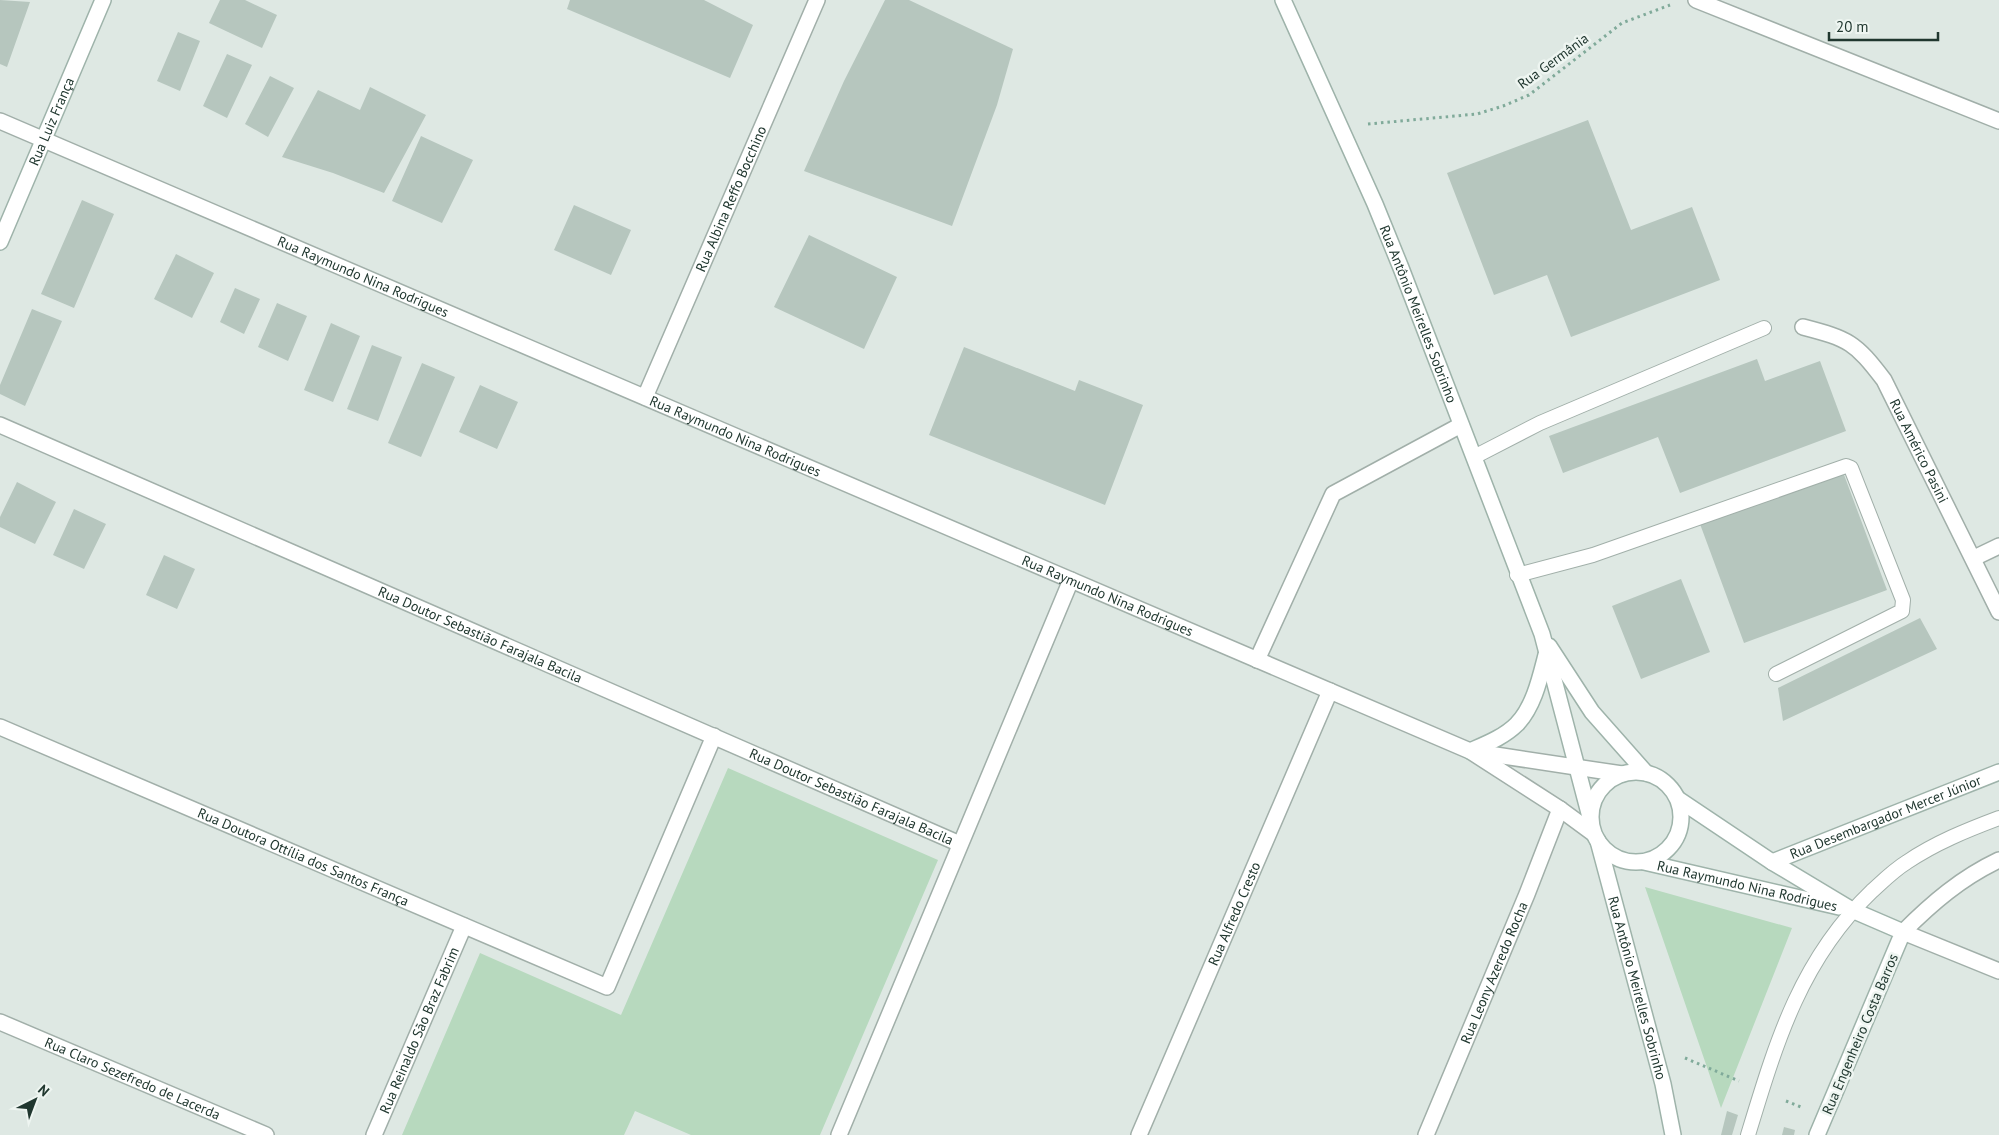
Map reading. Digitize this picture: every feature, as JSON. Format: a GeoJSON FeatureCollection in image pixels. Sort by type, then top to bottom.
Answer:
{"type":"FeatureCollection","features":[{"type":"Feature","properties":{"kind":"street","name":"Rua Luiz França"},"geometry":{"type":"LineString","coordinates":[[0,242],[103,0]]}},
{"type":"Feature","properties":{"kind":"street","name":"Rua Albina Reffo Bocchino"},"geometry":{"type":"LineString","coordinates":[[645,397],[817,0]]}},
{"type":"Feature","properties":{"kind":"street","name":"Rua Antônio Meirelles Sobrinho"},"geometry":{"type":"LineString","coordinates":[[1283,0],[1401,268],[1542,634],[1590,817]]}},
{"type":"Feature","properties":{"kind":"street"},"geometry":{"type":"LineString","coordinates":[[1696,0],[1999,121]]}},
{"type":"Feature","properties":{"kind":"street","name":"Rua Raymundo Nina Rodrigues"},"geometry":{"type":"LineString","coordinates":[[0,120],[1470,752],[1560,809],[1596,838]]}},
{"type":"Feature","properties":{"kind":"street","name":"Rua Américo Pasini"},"geometry":{"type":"LineString","coordinates":[[1803,327],[1839,336],[1852,343],[1868,358],[1884,380],[1974,558],[1999,612]]}},
{"type":"Feature","properties":{"kind":"street","name":"Rua Doutor Sebastião Farajala Bacila"},"geometry":{"type":"LineString","coordinates":[[0,425],[960,844]]}},
{"type":"Feature","properties":{"kind":"street"},"geometry":{"type":"LineString","coordinates":[[1257,660],[1333,494],[1461,425]]}},
{"type":"Feature","properties":{"kind":"street"},"geometry":{"type":"LineString","coordinates":[[1974,558],[1999,546]]}},
{"type":"Feature","properties":{"kind":"street"},"geometry":{"type":"LineString","coordinates":[[839,1135],[1070,580]]}},
{"type":"Feature","properties":{"kind":"street","name":"Rua Antônio Meirelles Sobrinho"},"geometry":{"type":"LineString","coordinates":[[1542,634],[1592,712],[1646,773]]}},
{"type":"Feature","properties":{"kind":"street"},"geometry":{"type":"LineString","coordinates":[[1470,752],[1498,738],[1517,723],[1528,708],[1538,686],[1547,654]]}},
{"type":"Feature","properties":{"kind":"street","name":"Rua Alfredo Cresto"},"geometry":{"type":"LineString","coordinates":[[1139,1135],[1330,691]]}},
{"type":"Feature","properties":{"kind":"street","name":"Rua Doutora Ottília dos Santos França"},"geometry":{"type":"LineString","coordinates":[[0,727],[606,987],[714,736]]}},
{"type":"Feature","properties":{"kind":"street","name":"Rua Raymundo Nina Rodrigues"},"geometry":{"type":"LineString","coordinates":[[1470,752],[1622,774]]}},
{"type":"Feature","properties":{"kind":"street"},"geometry":{"type":"LineString","coordinates":[[1634,771],[1646,773],[1659,778],[1670,787],[1678,799],[1681,812],[1681,826],[1676,839],[1668,850],[1656,858],[1643,862],[1630,862],[1617,858],[1606,851],[1596,838],[1590,817],[1592,802],[1599,790],[1609,780],[1634,771]]}},
{"type":"Feature","properties":{"kind":"street","name":"Rua Desembargador Mercer Júnior"},"geometry":{"type":"LineString","coordinates":[[1772,862],[1999,772]]}},
{"type":"Feature","properties":{"kind":"street","name":"Rua Raymundo Nina Rodrigues"},"geometry":{"type":"LineString","coordinates":[[1678,799],[1772,862],[1852,910],[1999,971]]}},
{"type":"Feature","properties":{"kind":"street","name":"Rua Leony Azeredo Rocha"},"geometry":{"type":"LineString","coordinates":[[1426,1135],[1527,894],[1560,809]]}},
{"type":"Feature","properties":{"kind":"street","name":"Rua Antônio Meirelles Sobrinho"},"geometry":{"type":"LineString","coordinates":[[1596,838],[1664,1084],[1673,1135]]}},
{"type":"Feature","properties":{"kind":"street"},"geometry":{"type":"LineString","coordinates":[[1903,932],[1944,893],[1966,878],[1999,860]]}},
{"type":"Feature","properties":{"kind":"street","name":"Rua Raymundo Nina Rodrigues"},"geometry":{"type":"LineString","coordinates":[[1643,862],[1852,910]]}},
{"type":"Feature","properties":{"kind":"street","name":"Rua Reinaldo São Braz Fabrim"},"geometry":{"type":"LineString","coordinates":[[374,1135],[464,926]]}},
{"type":"Feature","properties":{"kind":"street","name":"Rua Engenheiro Costa Barros"},"geometry":{"type":"LineString","coordinates":[[1817,1135],[1903,932]]}},
{"type":"Feature","properties":{"kind":"street","name":"Rua Claro Sezefredo de Lacerda"},"geometry":{"type":"LineString","coordinates":[[0,1022],[266,1135]]}},
{"type":"Feature","properties":{"kind":"lane"},"geometry":{"type":"LineString","coordinates":[[1474,457],[1540,423],[1764,328]]}},
{"type":"Feature","properties":{"kind":"lane"},"geometry":{"type":"LineString","coordinates":[[1518,575],[1593,555],[1846,466],[1851,468],[1903,600],[1902,611],[1776,674]]}},
{"type":"Feature","properties":{"kind":"lane"},"geometry":{"type":"LineString","coordinates":[[1748,1135],[1782,1030],[1807,974],[1852,910],[1906,862],[1961,833],[1999,818]]}},
{"type":"Feature","properties":{"kind":"path","name":"Rua Germânia"},"geometry":{"type":"LineString","coordinates":[[1340,127],[1477,114],[1503,106],[1529,94],[1622,23],[1673,3]]}},
{"type":"Feature","properties":{"kind":"green space"},"geometry":{"type":"Polygon","coordinates":[[[728,768],[938,860],[820,1135],[691,1135],[635,1111],[624,1135],[402,1135],[480,953],[621,1015],[728,768]]]}},
{"type":"Feature","properties":{"kind":"green space"},"geometry":{"type":"Polygon","coordinates":[[[1645,887],[1792,928],[1721,1108],[1645,887]]]}},
{"type":"Feature","properties":{"kind":"building"},"geometry":{"type":"Polygon","coordinates":[[[0,0],[30,2],[7,67],[0,64],[0,0]]]}},
{"type":"Feature","properties":{"kind":"building"},"geometry":{"type":"Polygon","coordinates":[[[220,0],[245,0],[277,15],[262,48],[209,23],[220,0]]]}},
{"type":"Feature","properties":{"kind":"building"},"geometry":{"type":"Polygon","coordinates":[[[570,0],[704,0],[753,25],[730,78],[567,9],[570,0]]]}},
{"type":"Feature","properties":{"kind":"building"},"geometry":{"type":"Polygon","coordinates":[[[885,0],[909,0],[1013,49],[997,105],[952,226],[804,171],[844,81],[885,0]]]}},
{"type":"Feature","properties":{"kind":"building"},"geometry":{"type":"Polygon","coordinates":[[[178,32],[200,41],[180,91],[157,81],[178,32]]]}},
{"type":"Feature","properties":{"kind":"building"},"geometry":{"type":"Polygon","coordinates":[[[227,54],[252,65],[227,118],[203,106],[227,54]]]}},
{"type":"Feature","properties":{"kind":"building"},"geometry":{"type":"Polygon","coordinates":[[[270,76],[294,88],[268,137],[245,124],[270,76]]]}},
{"type":"Feature","properties":{"kind":"building"},"geometry":{"type":"Polygon","coordinates":[[[370,87],[426,115],[384,193],[333,173],[282,157],[318,90],[360,110],[370,87]]]}},
{"type":"Feature","properties":{"kind":"building"},"geometry":{"type":"Polygon","coordinates":[[[1588,120],[1631,230],[1692,207],[1720,280],[1571,337],[1547,275],[1494,295],[1447,173],[1588,120]]]}},
{"type":"Feature","properties":{"kind":"building"},"geometry":{"type":"Polygon","coordinates":[[[421,136],[473,160],[442,223],[392,201],[421,136]]]}},
{"type":"Feature","properties":{"kind":"building"},"geometry":{"type":"Polygon","coordinates":[[[82,200],[114,214],[74,308],[41,294],[82,200]]]}},
{"type":"Feature","properties":{"kind":"building"},"geometry":{"type":"Polygon","coordinates":[[[574,205],[631,230],[611,275],[554,250],[574,205]]]}},
{"type":"Feature","properties":{"kind":"building"},"geometry":{"type":"Polygon","coordinates":[[[809,235],[897,277],[864,349],[774,307],[809,235]]]}},
{"type":"Feature","properties":{"kind":"building"},"geometry":{"type":"Polygon","coordinates":[[[176,254],[214,273],[192,318],[154,299],[176,254]]]}},
{"type":"Feature","properties":{"kind":"building"},"geometry":{"type":"Polygon","coordinates":[[[235,288],[260,299],[244,334],[220,322],[235,288]]]}},
{"type":"Feature","properties":{"kind":"building"},"geometry":{"type":"Polygon","coordinates":[[[277,303],[307,316],[288,361],[258,347],[277,303]]]}},
{"type":"Feature","properties":{"kind":"building"},"geometry":{"type":"Polygon","coordinates":[[[32,309],[62,321],[25,406],[0,394],[0,385],[32,309]]]}},
{"type":"Feature","properties":{"kind":"building"},"geometry":{"type":"Polygon","coordinates":[[[331,323],[360,336],[333,402],[304,390],[331,323]]]}},
{"type":"Feature","properties":{"kind":"building"},"geometry":{"type":"Polygon","coordinates":[[[372,345],[402,357],[378,421],[347,409],[372,345]]]}},
{"type":"Feature","properties":{"kind":"building"},"geometry":{"type":"Polygon","coordinates":[[[964,347],[1075,391],[1079,380],[1143,405],[1105,505],[929,435],[964,347]]]}},
{"type":"Feature","properties":{"kind":"building"},"geometry":{"type":"Polygon","coordinates":[[[1757,359],[1765,381],[1820,361],[1846,431],[1680,493],[1658,437],[1563,473],[1549,436],[1757,359]]]}},
{"type":"Feature","properties":{"kind":"building"},"geometry":{"type":"Polygon","coordinates":[[[422,363],[455,377],[421,457],[388,443],[422,363]]]}},
{"type":"Feature","properties":{"kind":"building"},"geometry":{"type":"Polygon","coordinates":[[[480,385],[518,402],[497,449],[459,432],[480,385]]]}},
{"type":"Feature","properties":{"kind":"building"},"geometry":{"type":"Polygon","coordinates":[[[1843,472],[1887,590],[1744,643],[1700,524],[1843,472]]]}},
{"type":"Feature","properties":{"kind":"building"},"geometry":{"type":"Polygon","coordinates":[[[17,482],[56,502],[35,544],[0,527],[0,517],[17,482]]]}},
{"type":"Feature","properties":{"kind":"building"},"geometry":{"type":"Polygon","coordinates":[[[74,509],[106,524],[84,569],[53,555],[74,509]]]}},
{"type":"Feature","properties":{"kind":"building"},"geometry":{"type":"Polygon","coordinates":[[[164,555],[195,569],[177,609],[146,595],[164,555]]]}},
{"type":"Feature","properties":{"kind":"building"},"geometry":{"type":"Polygon","coordinates":[[[1681,579],[1710,652],[1641,679],[1612,606],[1681,579]]]}},
{"type":"Feature","properties":{"kind":"building"},"geometry":{"type":"Polygon","coordinates":[[[1920,618],[1937,649],[1783,721],[1778,688],[1920,618]]]}},
{"type":"Feature","properties":{"kind":"building"},"geometry":{"type":"Polygon","coordinates":[[[1727,1111],[1738,1115],[1732,1135],[1721,1135],[1727,1111]]]}},
{"type":"Feature","properties":{"kind":"building"},"geometry":{"type":"Polygon","coordinates":[[[1784,1127],[1795,1130],[1794,1135],[1782,1135],[1784,1127]]]}}]}
